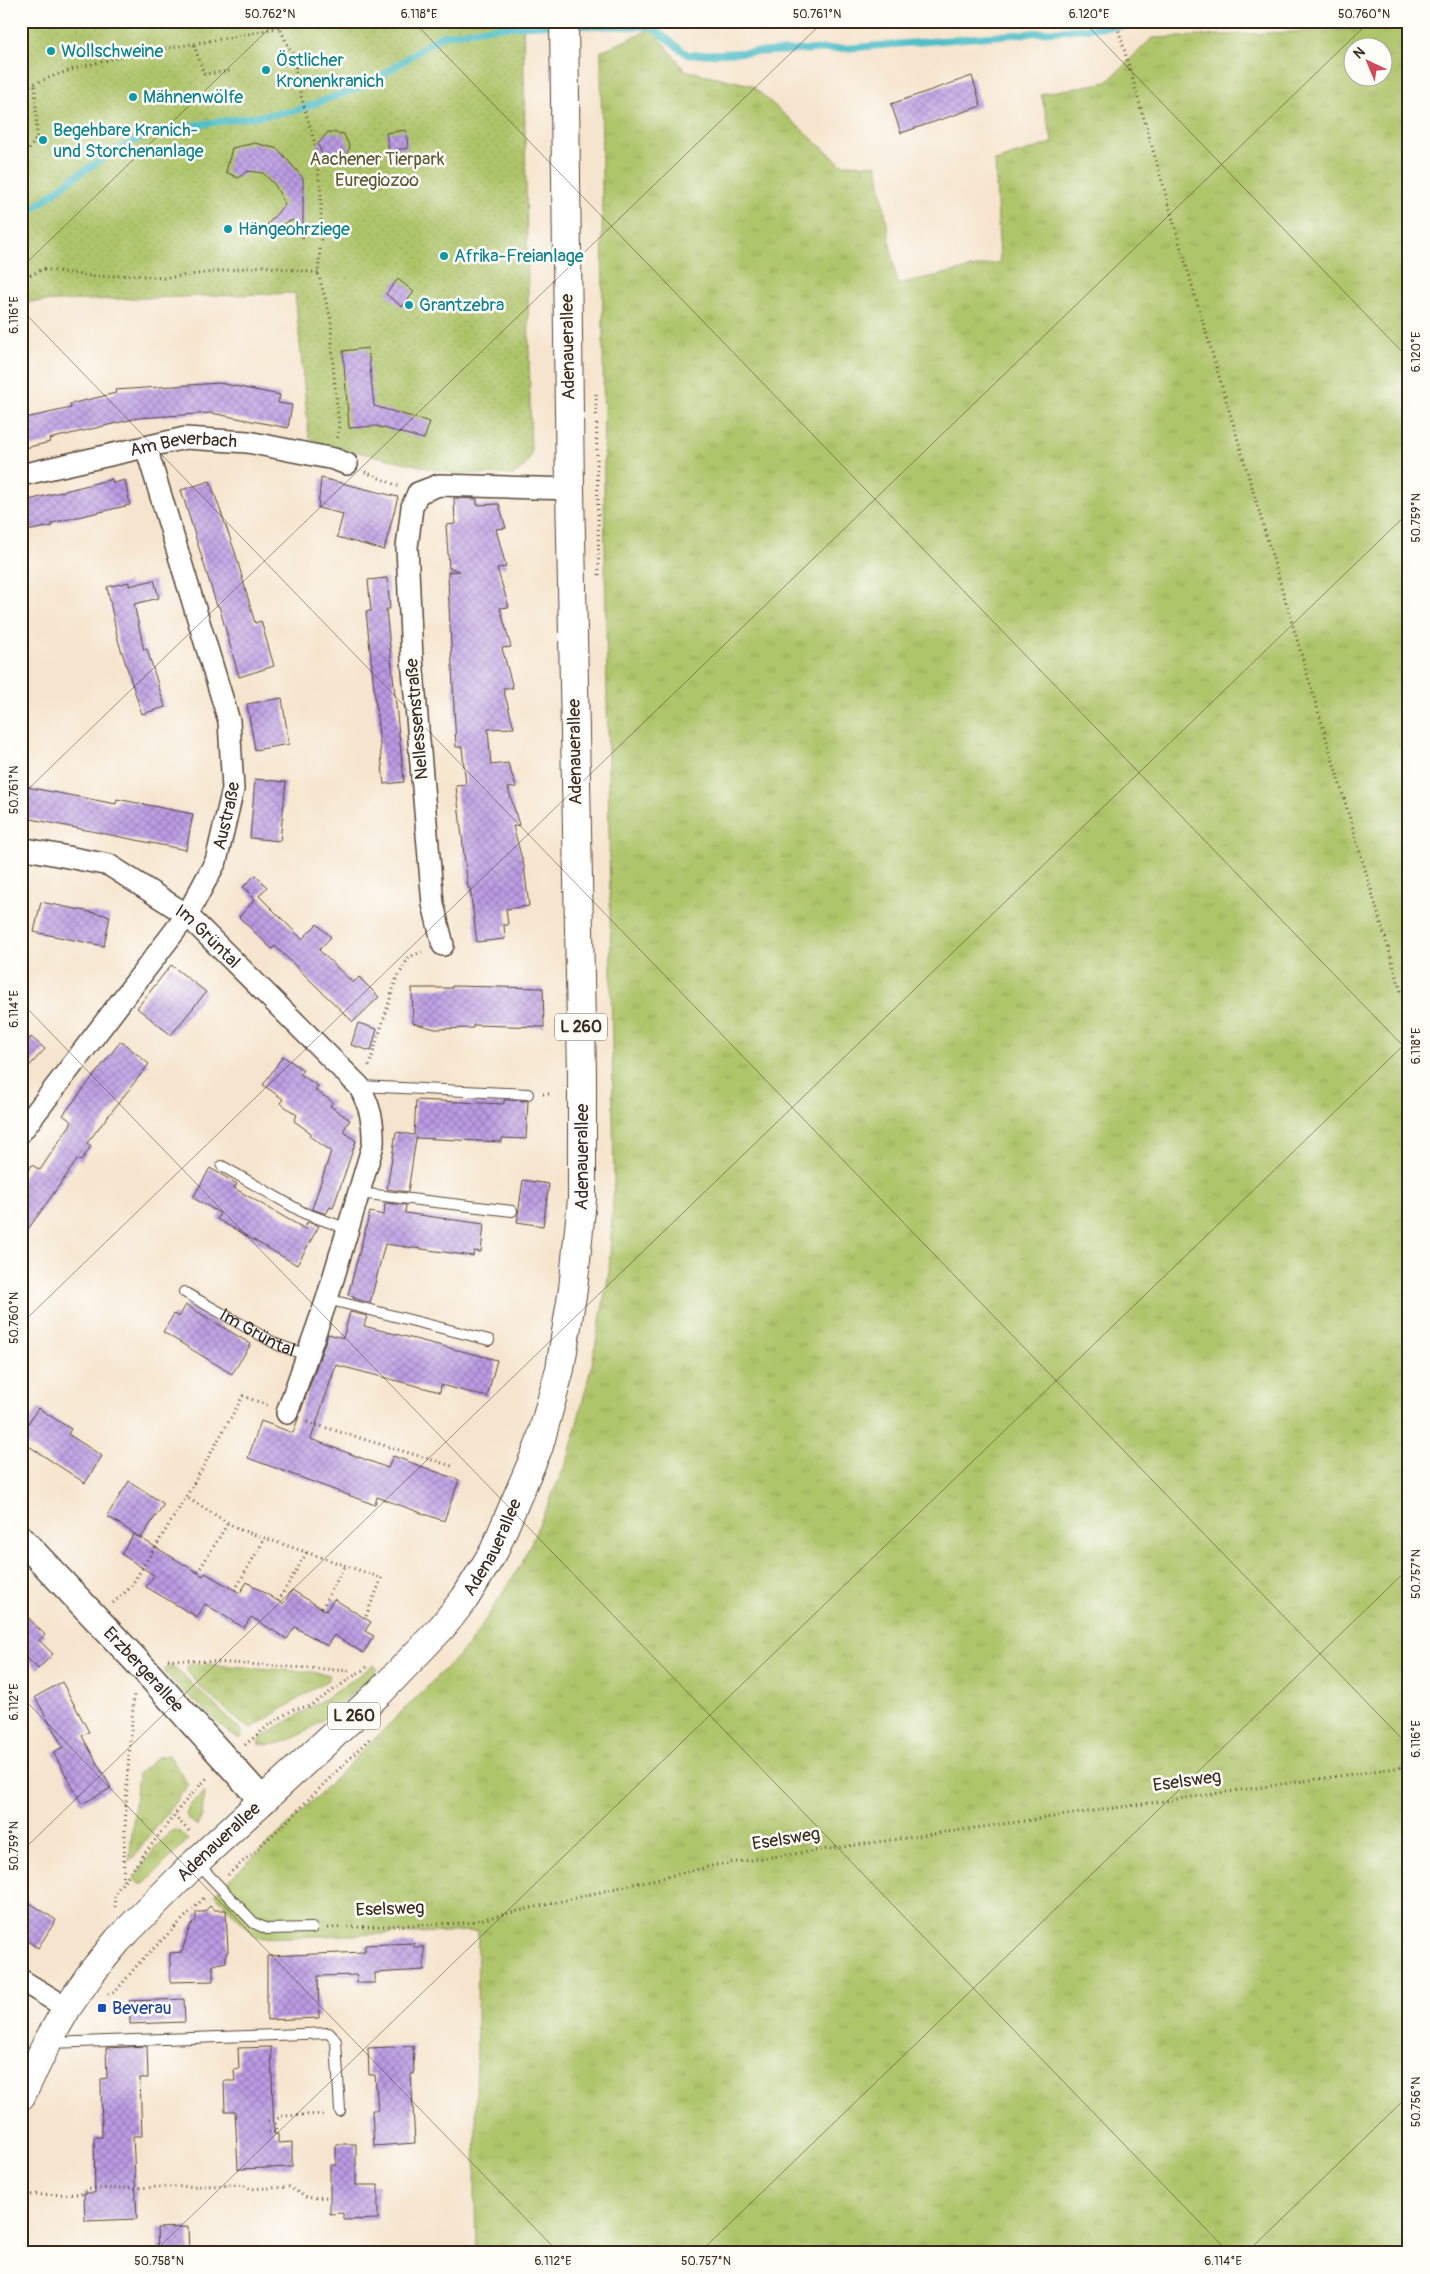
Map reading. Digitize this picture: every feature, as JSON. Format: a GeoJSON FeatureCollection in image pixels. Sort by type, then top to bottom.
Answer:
{"type":"FeatureCollection","features":[{"type":"Feature","properties":{"kind":"main road","name":"Adenauerallee"},"geometry":{"type":"LineString","coordinates":[[21,2096],[47,2043],[67,2008],[92,1972],[118,1940],[196,1862],[380,1692],[443,1626],[464,1598],[494,1551],[539,1446],[560,1369],[573,1289],[582,1199],[582,1074],[570,489],[564,21]]}},
{"type":"Feature","properties":{"kind":"street","name":"Am Beverbach"},"geometry":{"type":"LineString","coordinates":[[21,475],[186,438],[248,442],[340,462]]}},
{"type":"Feature","properties":{"kind":"street","name":"Austraße"},"geometry":{"type":"LineString","coordinates":[[21,1132],[187,915],[216,860],[233,790],[229,721],[146,446]]}},
{"type":"Feature","properties":{"kind":"street"},"geometry":{"type":"LineString","coordinates":[[418,493],[439,485],[570,489]]}},
{"type":"Feature","properties":{"kind":"street","name":"Nellessenstraße"},"geometry":{"type":"LineString","coordinates":[[418,493],[412,507],[407,547],[412,659],[433,904],[443,945]]}},
{"type":"Feature","properties":{"kind":"street","name":"Im Grüntal"},"geometry":{"type":"LineString","coordinates":[[21,848],[110,865],[187,915],[361,1086],[372,1112],[374,1126],[373,1145],[327,1299],[287,1413]]}},
{"type":"Feature","properties":{"kind":"street","name":"Erzbergerallee"},"geometry":{"type":"LineString","coordinates":[[21,1539],[143,1668],[263,1801]]}},
{"type":"Feature","properties":{"kind":"street"},"geometry":{"type":"LineString","coordinates":[[21,1980],[67,2008]]}},
{"type":"Feature","properties":{"kind":"lane"},"geometry":{"type":"LineString","coordinates":[[361,1086],[528,1094]]}},
{"type":"Feature","properties":{"kind":"lane"},"geometry":{"type":"LineString","coordinates":[[222,1166],[304,1213],[348,1229]]}},
{"type":"Feature","properties":{"kind":"lane"},"geometry":{"type":"LineString","coordinates":[[360,1193],[512,1211]]}},
{"type":"Feature","properties":{"kind":"lane","name":"Im Grüntal"},"geometry":{"type":"LineString","coordinates":[[184,1292],[278,1344],[307,1355]]}},
{"type":"Feature","properties":{"kind":"lane"},"geometry":{"type":"LineString","coordinates":[[327,1299],[489,1340]]}},
{"type":"Feature","properties":{"kind":"lane"},"geometry":{"type":"LineString","coordinates":[[196,1862],[254,1923],[267,1929],[312,1928]]}},
{"type":"Feature","properties":{"kind":"lane"},"geometry":{"type":"LineString","coordinates":[[47,2043],[330,2034],[336,2041],[335,2113]]}},
{"type":"Feature","properties":{"kind":"path"},"geometry":{"type":"LineString","coordinates":[[277,21],[293,55],[300,92],[314,141],[321,193],[321,241],[318,273],[331,319],[340,462],[418,493]]}},
{"type":"Feature","properties":{"kind":"path"},"geometry":{"type":"LineString","coordinates":[[21,90],[104,61],[279,27],[289,21]]}},
{"type":"Feature","properties":{"kind":"path"},"geometry":{"type":"LineString","coordinates":[[1116,21],[1409,1018]]}},
{"type":"Feature","properties":{"kind":"path"},"geometry":{"type":"LineString","coordinates":[[194,45],[204,74],[232,70]]}},
{"type":"Feature","properties":{"kind":"path"},"geometry":{"type":"LineString","coordinates":[[21,162],[37,136],[35,84]]}},
{"type":"Feature","properties":{"kind":"path"},"geometry":{"type":"LineString","coordinates":[[21,279],[44,269],[96,277],[134,275],[164,278],[263,266],[318,273]]}},
{"type":"Feature","properties":{"kind":"path"},"geometry":{"type":"LineString","coordinates":[[596,391],[599,578]]}},
{"type":"Feature","properties":{"kind":"path"},"geometry":{"type":"LineString","coordinates":[[361,1086],[396,980],[409,957],[443,945]]}},
{"type":"Feature","properties":{"kind":"path"},"geometry":{"type":"LineString","coordinates":[[96,1618],[130,1588],[186,1497],[243,1396],[287,1413],[296,1419],[452,1466]]}},
{"type":"Feature","properties":{"kind":"path"},"geometry":{"type":"LineString","coordinates":[[186,1497],[228,1523],[265,1538],[382,1578],[365,1618]]}},
{"type":"Feature","properties":{"kind":"path"},"geometry":{"type":"LineString","coordinates":[[198,1572],[228,1523]]}},
{"type":"Feature","properties":{"kind":"path"},"geometry":{"type":"LineString","coordinates":[[235,1590],[265,1538]]}},
{"type":"Feature","properties":{"kind":"path"},"geometry":{"type":"LineString","coordinates":[[278,1601],[307,1552]]}},
{"type":"Feature","properties":{"kind":"path"},"geometry":{"type":"LineString","coordinates":[[322,1608],[345,1565]]}},
{"type":"Feature","properties":{"kind":"path"},"geometry":{"type":"LineString","coordinates":[[123,1882],[132,1701],[143,1668],[160,1659],[172,1659],[352,1671]]}},
{"type":"Feature","properties":{"kind":"path"},"geometry":{"type":"LineString","coordinates":[[118,1940],[114,1895],[182,1805],[226,1760],[268,1725],[294,1709],[310,1706],[373,1662]]}},
{"type":"Feature","properties":{"kind":"path"},"geometry":{"type":"LineString","coordinates":[[230,1873],[302,1807],[373,1736]]}},
{"type":"Feature","properties":{"kind":"path","name":"Eselsweg"},"geometry":{"type":"LineString","coordinates":[[312,1928],[467,1922],[716,1866],[1409,1766]]}},
{"type":"Feature","properties":{"kind":"path"},"geometry":{"type":"LineString","coordinates":[[67,2008],[116,1991],[139,1963],[218,1885]]}},
{"type":"Feature","properties":{"kind":"path"},"geometry":{"type":"LineString","coordinates":[[268,2121],[276,2120],[282,2116],[335,2113]]}},
{"type":"Feature","properties":{"kind":"path"},"geometry":{"type":"LineString","coordinates":[[269,2132],[276,2132],[276,2120]]}},
{"type":"Feature","properties":{"kind":"path"},"geometry":{"type":"LineString","coordinates":[[21,2195],[81,2194],[88,2189],[243,2185],[250,2189],[289,2187],[307,2198],[329,2197]]}},
{"type":"Feature","properties":{"kind":"green space","name":"Aachener Tierpark Euregiozoo"},"geometry":{"type":"Polygon","coordinates":[[[21,21],[523,21],[531,454],[526,465],[514,475],[451,473],[322,444],[309,437],[295,293],[26,302],[21,304],[21,21]]]}},
{"type":"Feature","properties":{"kind":"green space"},"geometry":{"type":"Polygon","coordinates":[[[1409,27],[1409,2253],[476,2253],[478,1931],[257,1938],[214,1894],[287,1826],[469,1645],[522,1563],[568,1459],[592,1364],[609,1272],[614,1182],[604,486],[601,51],[652,29],[685,70],[751,85],[841,164],[877,165],[897,284],[1000,262],[995,161],[1053,143],[1041,94],[1107,82],[1152,38],[1409,27]]]}},
{"type":"Feature","properties":{"kind":"green space"},"geometry":{"type":"Polygon","coordinates":[[[191,1663],[313,1672],[330,1676],[328,1680],[252,1728],[244,1725],[200,1687],[187,1671],[187,1667],[191,1663]]]}},
{"type":"Feature","properties":{"kind":"green space"},"geometry":{"type":"Polygon","coordinates":[[[169,1665],[182,1674],[242,1731],[240,1739],[227,1731],[165,1674],[165,1669],[169,1665]]]}},
{"type":"Feature","properties":{"kind":"green space"},"geometry":{"type":"Polygon","coordinates":[[[373,1665],[377,1668],[371,1676],[320,1722],[289,1740],[274,1744],[259,1744],[268,1733],[328,1696],[373,1665]]]}},
{"type":"Feature","properties":{"kind":"green space"},"geometry":{"type":"Polygon","coordinates":[[[169,1755],[188,1785],[129,1863],[138,1774],[157,1757],[169,1755]]]}},
{"type":"Feature","properties":{"kind":"green space"},"geometry":{"type":"Polygon","coordinates":[[[204,1792],[202,1816],[197,1826],[188,1819],[186,1814],[189,1806],[204,1792]]]}},
{"type":"Feature","properties":{"kind":"green space"},"geometry":{"type":"Polygon","coordinates":[[[175,1830],[188,1840],[145,1883],[140,1885],[134,1879],[158,1844],[175,1830]]]}},
{"type":"Feature","properties":{"kind":"building"},"geometry":{"type":"Polygon","coordinates":[[[972,76],[981,106],[901,133],[891,104],[972,76]]]}},
{"type":"Feature","properties":{"kind":"building"},"geometry":{"type":"Polygon","coordinates":[[[406,130],[408,148],[389,151],[386,133],[406,130]]]}},
{"type":"Feature","properties":{"kind":"building"},"geometry":{"type":"Polygon","coordinates":[[[328,132],[344,134],[350,148],[341,161],[324,160],[318,144],[328,132]]]}},
{"type":"Feature","properties":{"kind":"building"},"geometry":{"type":"Polygon","coordinates":[[[255,143],[278,149],[303,178],[303,239],[293,220],[261,232],[285,204],[275,185],[263,173],[248,171],[238,178],[226,172],[232,148],[255,143]]]}},
{"type":"Feature","properties":{"kind":"building"},"geometry":{"type":"Polygon","coordinates":[[[398,279],[414,292],[402,307],[386,294],[398,279]]]}},
{"type":"Feature","properties":{"kind":"building"},"geometry":{"type":"Polygon","coordinates":[[[368,348],[374,406],[430,422],[424,439],[376,426],[349,428],[343,351],[368,348]]]}},
{"type":"Feature","properties":{"kind":"building"},"geometry":{"type":"Polygon","coordinates":[[[219,383],[280,395],[278,403],[292,405],[288,428],[211,413],[138,418],[49,439],[50,442],[21,449],[21,419],[71,408],[70,404],[116,393],[115,390],[219,383]]]}},
{"type":"Feature","properties":{"kind":"building"},"geometry":{"type":"Polygon","coordinates":[[[321,478],[398,497],[384,550],[337,537],[343,514],[318,508],[321,478]]]}},
{"type":"Feature","properties":{"kind":"building"},"geometry":{"type":"Polygon","coordinates":[[[112,479],[113,483],[125,480],[130,505],[52,523],[52,526],[21,532],[21,502],[112,479]]]}},
{"type":"Feature","properties":{"kind":"building"},"geometry":{"type":"Polygon","coordinates":[[[210,481],[235,552],[255,623],[261,621],[274,666],[239,677],[219,606],[217,606],[181,490],[210,481]]]}},
{"type":"Feature","properties":{"kind":"building"},"geometry":{"type":"Polygon","coordinates":[[[454,498],[477,499],[477,505],[499,504],[506,528],[496,529],[506,567],[497,568],[509,607],[500,608],[511,647],[502,648],[513,688],[503,688],[514,728],[488,729],[491,765],[508,763],[516,787],[508,788],[519,825],[513,826],[524,866],[529,906],[506,909],[508,925],[504,925],[505,939],[477,942],[470,888],[468,888],[456,786],[466,785],[462,747],[456,747],[449,605],[448,572],[460,571],[449,568],[446,525],[455,524],[454,498]]]}},
{"type":"Feature","properties":{"kind":"building"},"geometry":{"type":"Polygon","coordinates":[[[387,578],[390,609],[386,609],[404,782],[384,784],[366,611],[371,611],[368,580],[387,578]]]}},
{"type":"Feature","properties":{"kind":"building"},"geometry":{"type":"Polygon","coordinates":[[[154,580],[159,598],[134,604],[144,650],[147,649],[165,707],[142,714],[118,640],[107,587],[129,582],[129,586],[154,580]]]}},
{"type":"Feature","properties":{"kind":"building"},"geometry":{"type":"Polygon","coordinates":[[[282,698],[289,744],[255,750],[247,704],[282,698]]]}},
{"type":"Feature","properties":{"kind":"building"},"geometry":{"type":"Polygon","coordinates":[[[255,779],[286,782],[280,841],[250,838],[255,779]]]}},
{"type":"Feature","properties":{"kind":"building"},"geometry":{"type":"Polygon","coordinates":[[[21,786],[116,804],[117,799],[193,814],[186,850],[21,817],[21,786]]]}},
{"type":"Feature","properties":{"kind":"building"},"geometry":{"type":"Polygon","coordinates":[[[255,875],[267,887],[259,896],[302,939],[317,924],[331,937],[319,950],[353,983],[359,977],[379,997],[353,1022],[275,946],[272,949],[239,917],[255,899],[243,887],[255,875]]]}},
{"type":"Feature","properties":{"kind":"building"},"geometry":{"type":"Polygon","coordinates":[[[41,902],[110,916],[104,946],[34,932],[41,902]]]}},
{"type":"Feature","properties":{"kind":"building"},"geometry":{"type":"Polygon","coordinates":[[[171,965],[206,992],[171,1035],[137,1008],[171,965]]]}},
{"type":"Feature","properties":{"kind":"building"},"geometry":{"type":"Polygon","coordinates":[[[452,986],[543,988],[544,1027],[473,1025],[473,1028],[435,1029],[413,1023],[412,988],[452,988],[452,986]]]}},
{"type":"Feature","properties":{"kind":"building"},"geometry":{"type":"Polygon","coordinates":[[[358,1023],[377,1029],[371,1051],[351,1045],[358,1023]]]}},
{"type":"Feature","properties":{"kind":"building"},"geometry":{"type":"Polygon","coordinates":[[[31,1037],[45,1049],[21,1075],[21,1049],[31,1037]]]}},
{"type":"Feature","properties":{"kind":"building"},"geometry":{"type":"Polygon","coordinates":[[[121,1041],[149,1064],[87,1143],[91,1146],[81,1161],[78,1159],[21,1239],[21,1180],[32,1165],[40,1170],[72,1122],[63,1115],[121,1041]]]}},
{"type":"Feature","properties":{"kind":"building"},"geometry":{"type":"Polygon","coordinates":[[[283,1056],[303,1070],[300,1074],[318,1086],[315,1090],[333,1102],[330,1106],[350,1120],[343,1131],[356,1141],[333,1208],[330,1207],[326,1214],[312,1209],[331,1151],[309,1136],[311,1133],[294,1121],[297,1115],[280,1103],[283,1099],[263,1085],[283,1056]]]}},
{"type":"Feature","properties":{"kind":"building"},"geometry":{"type":"Polygon","coordinates":[[[416,1100],[504,1104],[504,1100],[528,1101],[526,1139],[502,1138],[502,1142],[416,1138],[408,1192],[387,1189],[396,1132],[414,1135],[416,1100]]]}},
{"type":"Feature","properties":{"kind":"building"},"geometry":{"type":"Polygon","coordinates":[[[210,1168],[237,1184],[234,1188],[305,1229],[307,1222],[319,1226],[297,1265],[217,1219],[220,1213],[193,1198],[210,1168]]]}},
{"type":"Feature","properties":{"kind":"building"},"geometry":{"type":"Polygon","coordinates":[[[523,1180],[549,1184],[543,1226],[517,1222],[523,1180]]]}},
{"type":"Feature","properties":{"kind":"building"},"geometry":{"type":"Polygon","coordinates":[[[385,1203],[406,1205],[405,1213],[484,1224],[481,1252],[474,1251],[473,1256],[385,1244],[370,1303],[353,1298],[354,1296],[348,1295],[370,1212],[384,1215],[385,1203]]]}},
{"type":"Feature","properties":{"kind":"building"},"geometry":{"type":"Polygon","coordinates":[[[186,1305],[251,1344],[232,1374],[163,1332],[174,1314],[179,1317],[186,1305]]]}},
{"type":"Feature","properties":{"kind":"building"},"geometry":{"type":"Polygon","coordinates":[[[350,1312],[367,1316],[364,1326],[497,1360],[487,1397],[441,1385],[440,1392],[336,1365],[311,1439],[388,1468],[393,1456],[459,1480],[444,1521],[377,1497],[375,1505],[248,1458],[261,1421],[293,1433],[328,1334],[343,1338],[350,1312]]]}},
{"type":"Feature","properties":{"kind":"building"},"geometry":{"type":"Polygon","coordinates":[[[38,1408],[71,1429],[68,1434],[102,1456],[85,1483],[21,1441],[21,1434],[38,1408]]]}},
{"type":"Feature","properties":{"kind":"building"},"geometry":{"type":"Polygon","coordinates":[[[129,1481],[164,1504],[141,1538],[107,1516],[129,1481]]]}},
{"type":"Feature","properties":{"kind":"building"},"geometry":{"type":"Polygon","coordinates":[[[134,1534],[203,1576],[205,1573],[240,1593],[247,1582],[283,1604],[292,1590],[326,1611],[334,1599],[371,1622],[365,1631],[374,1636],[363,1653],[334,1635],[327,1646],[295,1627],[287,1639],[251,1617],[244,1628],[205,1604],[197,1617],[146,1587],[154,1575],[121,1554],[134,1534]]]}},
{"type":"Feature","properties":{"kind":"building"},"geometry":{"type":"Polygon","coordinates":[[[21,1610],[45,1635],[39,1640],[53,1654],[38,1669],[24,1655],[21,1658],[21,1610]]]}},
{"type":"Feature","properties":{"kind":"building"},"geometry":{"type":"Polygon","coordinates":[[[62,1682],[89,1732],[82,1736],[111,1788],[82,1804],[53,1752],[63,1747],[35,1697],[62,1682]]]}},
{"type":"Feature","properties":{"kind":"building"},"geometry":{"type":"Polygon","coordinates":[[[21,1897],[56,1920],[38,1948],[21,1937],[21,1897]]]}},
{"type":"Feature","properties":{"kind":"building"},"geometry":{"type":"Polygon","coordinates":[[[210,1906],[214,1910],[226,1910],[228,1952],[226,1953],[226,1962],[213,1965],[213,1981],[170,1982],[170,1953],[182,1952],[190,1926],[196,1920],[196,1912],[204,1912],[210,1906]]]}},
{"type":"Feature","properties":{"kind":"building"},"geometry":{"type":"Polygon","coordinates":[[[414,1943],[414,1947],[424,1947],[424,1970],[375,1973],[375,1983],[357,1983],[357,1975],[318,1976],[319,2018],[267,2020],[267,1956],[365,1952],[365,1945],[414,1943]]]}},
{"type":"Feature","properties":{"kind":"building"},"geometry":{"type":"Polygon","coordinates":[[[184,1999],[185,2022],[130,2024],[129,2001],[184,1999]]]}},
{"type":"Feature","properties":{"kind":"building"},"geometry":{"type":"Polygon","coordinates":[[[147,2046],[148,2078],[140,2078],[142,2136],[133,2136],[137,2219],[85,2221],[84,2193],[95,2193],[94,2137],[102,2137],[101,2079],[107,2078],[106,2048],[147,2046]]]}},
{"type":"Feature","properties":{"kind":"building"},"geometry":{"type":"Polygon","coordinates":[[[413,2046],[414,2074],[411,2074],[415,2143],[374,2146],[372,2110],[378,2110],[375,2075],[369,2075],[368,2048],[413,2046]]]}},
{"type":"Feature","properties":{"kind":"building"},"geometry":{"type":"Polygon","coordinates":[[[271,2047],[274,2134],[278,2134],[278,2143],[292,2142],[292,2167],[238,2169],[235,2111],[225,2111],[224,2081],[235,2081],[234,2070],[239,2069],[238,2048],[271,2047]]]}},
{"type":"Feature","properties":{"kind":"building"},"geometry":{"type":"Polygon","coordinates":[[[336,2144],[356,2144],[356,2185],[378,2185],[378,2219],[343,2220],[343,2213],[330,2214],[330,2165],[336,2165],[336,2144]]]}},
{"type":"Feature","properties":{"kind":"building"},"geometry":{"type":"Polygon","coordinates":[[[188,2227],[189,2253],[158,2253],[157,2228],[188,2227]]]}},
{"type":"Feature","properties":{"kind":"waterway"},"geometry":{"type":"LineString","coordinates":[[570,25],[652,27],[688,55],[850,48],[1117,26],[1217,21]]}},
{"type":"Feature","properties":{"kind":"waterway"},"geometry":{"type":"LineString","coordinates":[[21,219],[66,183],[109,154],[148,134],[188,126],[295,111],[369,84],[441,36],[498,27],[560,24]]}},
{"type":"Feature","properties":{"kind":"place","name":"Wollschweine"},"geometry":{"type":"Point","coordinates":[51,51]}},
{"type":"Feature","properties":{"kind":"place","name":"Östlicher Kronenkranich"},"geometry":{"type":"Point","coordinates":[266,70]}},
{"type":"Feature","properties":{"kind":"place","name":"Mähnenwölfe"},"geometry":{"type":"Point","coordinates":[133,97]}},
{"type":"Feature","properties":{"kind":"place","name":"Begehbare Kranich- und Storchenanlage"},"geometry":{"type":"Point","coordinates":[43,140]}},
{"type":"Feature","properties":{"kind":"place","name":"Hängeohrziege"},"geometry":{"type":"Point","coordinates":[228,229]}},
{"type":"Feature","properties":{"kind":"place","name":"Afrika-Freianlage"},"geometry":{"type":"Point","coordinates":[444,256]}},
{"type":"Feature","properties":{"kind":"place","name":"Grantzebra"},"geometry":{"type":"Point","coordinates":[409,305]}},
{"type":"Feature","properties":{"kind":"place","name":"Beverau"},"geometry":{"type":"Point","coordinates":[102,2008]}}]}
